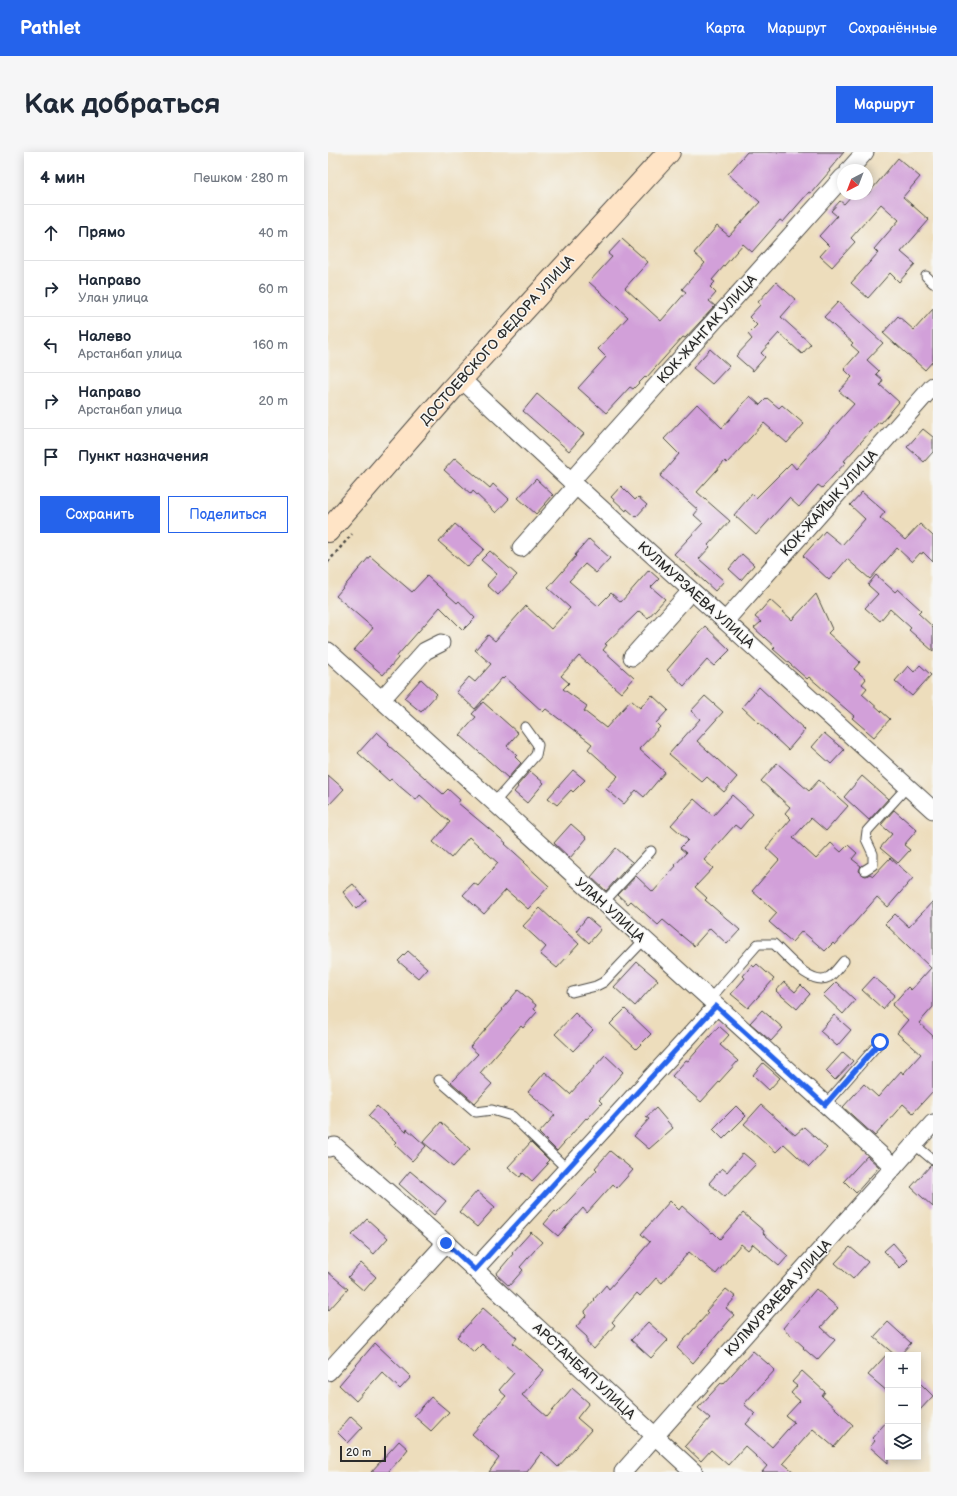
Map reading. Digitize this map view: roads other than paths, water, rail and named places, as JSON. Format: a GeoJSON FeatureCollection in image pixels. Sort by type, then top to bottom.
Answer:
{"type":"FeatureCollection","features":[{"type":"Feature","properties":{"kind":"main road","name":"ДОСТОЕВСКОГО ФЕДОРА УЛИЦА"},"geometry":{"type":"LineString","coordinates":[[328,531],[461,379],[669,152]]}},
{"type":"Feature","properties":{"kind":"street"},"geometry":{"type":"LineString","coordinates":[[854,164],[865,152]]}},
{"type":"Feature","properties":{"kind":"street","name":"КОК-ЖАНГАК УЛИЦА"},"geometry":{"type":"LineString","coordinates":[[521,548],[574,484],[837,183]]}},
{"type":"Feature","properties":{"kind":"street","name":"КУЛМУРЗАЕВА УЛИЦА"},"geometry":{"type":"LineString","coordinates":[[461,379],[691,591],[933,810]]}},
{"type":"Feature","properties":{"kind":"street","name":"КОК-ЖАЙЫК УЛИЦА"},"geometry":{"type":"LineString","coordinates":[[725,621],[933,386]]}},
{"type":"Feature","properties":{"kind":"street"},"geometry":{"type":"LineString","coordinates":[[632,657],[691,591]]}},
{"type":"Feature","properties":{"kind":"street"},"geometry":{"type":"LineString","coordinates":[[381,700],[425,651],[441,643]]}},
{"type":"Feature","properties":{"kind":"street","name":"УЛАН УЛИЦА"},"geometry":{"type":"LineString","coordinates":[[328,651],[894,1167]]}},
{"type":"Feature","properties":{"kind":"street"},"geometry":{"type":"LineString","coordinates":[[475,1270],[567,1169],[713,1003]]}},
{"type":"Feature","properties":{"kind":"street","name":"КУЛМУРЗАЕВА УЛИЦА"},"geometry":{"type":"LineString","coordinates":[[623,1472],[933,1123]]}},
{"type":"Feature","properties":{"kind":"street","name":"АРСТАНБАП УЛИЦА"},"geometry":{"type":"LineString","coordinates":[[331,1147],[446,1243],[694,1472]]}},
{"type":"Feature","properties":{"kind":"street"},"geometry":{"type":"LineString","coordinates":[[328,1372],[446,1243]]}},
{"type":"Feature","properties":{"kind":"lane"},"geometry":{"type":"LineString","coordinates":[[926,276],[933,283]]}},
{"type":"Feature","properties":{"kind":"lane"},"geometry":{"type":"LineString","coordinates":[[494,803],[536,755],[538,745],[525,726]]}},
{"type":"Feature","properties":{"kind":"lane"},"geometry":{"type":"LineString","coordinates":[[865,870],[873,865],[873,854],[866,838],[867,831],[907,787]]}},
{"type":"Feature","properties":{"kind":"lane"},"geometry":{"type":"LineString","coordinates":[[603,903],[651,851]]}},
{"type":"Feature","properties":{"kind":"lane"},"geometry":{"type":"LineString","coordinates":[[572,992],[596,986],[604,982],[644,940]]}},
{"type":"Feature","properties":{"kind":"lane"},"geometry":{"type":"LineString","coordinates":[[713,1003],[758,944],[774,944],[806,974],[816,979],[829,977],[844,961]]}},
{"type":"Feature","properties":{"kind":"lane"},"geometry":{"type":"LineString","coordinates":[[825,1105],[880,1042]]}},
{"type":"Feature","properties":{"kind":"lane"},"geometry":{"type":"LineString","coordinates":[[439,1080],[476,1112],[492,1110],[512,1116],[567,1169]]}},
{"type":"Feature","properties":{"kind":"lane"},"geometry":{"type":"LineString","coordinates":[[914,1144],[933,1160]]}}]}
